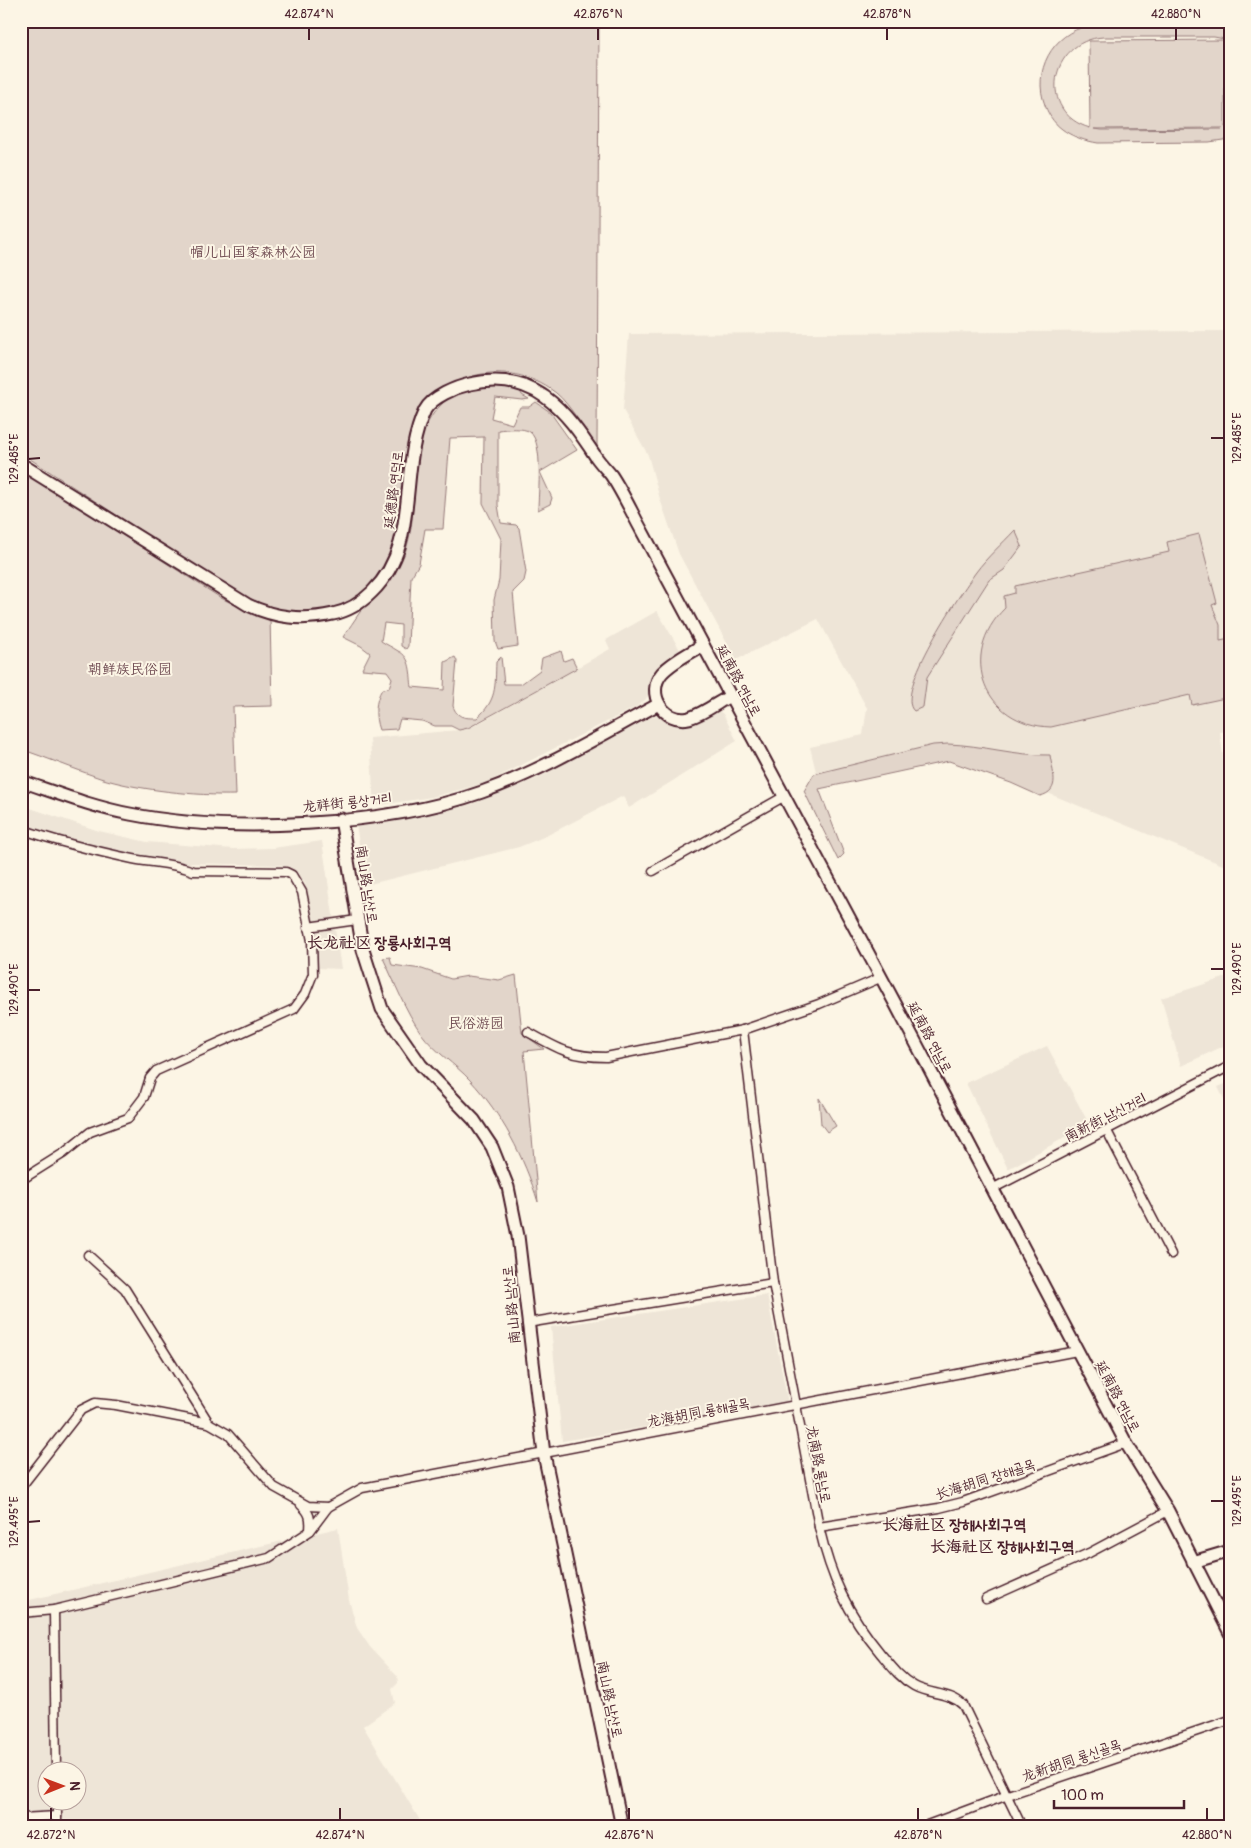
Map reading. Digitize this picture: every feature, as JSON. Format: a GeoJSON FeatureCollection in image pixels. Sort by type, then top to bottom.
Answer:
{"type":"FeatureCollection","features":[{"type":"Feature","properties":{"kind":"main road","name":"延德路 연덕로"},"geometry":{"type":"LineString","coordinates":[[21,464],[248,604],[266,613],[297,618],[326,616],[350,608],[380,583],[390,568],[403,535],[411,452],[418,427],[426,408],[443,394],[464,385],[483,380],[503,381],[536,391],[565,413],[598,459]]}},
{"type":"Feature","properties":{"kind":"main road","name":"延南路 연남로"},"geometry":{"type":"LineString","coordinates":[[598,459],[610,475],[703,645],[880,978],[896,1004],[1126,1443],[1168,1511],[1230,1633]]}},
{"type":"Feature","properties":{"kind":"main road"},"geometry":{"type":"LineString","coordinates":[[703,645],[662,673],[656,688],[659,704],[672,716],[689,718],[730,696]]}},
{"type":"Feature","properties":{"kind":"main road","name":"龙祥街 룡상거리"},"geometry":{"type":"LineString","coordinates":[[21,781],[107,809],[180,822],[267,824],[341,819],[421,808],[483,792],[528,773],[659,704]]}},
{"type":"Feature","properties":{"kind":"main road","name":"南山路 남산로"},"geometry":{"type":"LineString","coordinates":[[341,819],[357,920],[365,957],[382,1009],[421,1065],[474,1120],[492,1147],[508,1187],[515,1218],[544,1454],[622,1827]]}},
{"type":"Feature","properties":{"kind":"main road"},"geometry":{"type":"LineString","coordinates":[[1193,1562],[1230,1551]]}},
{"type":"Feature","properties":{"kind":"street"},"geometry":{"type":"LineString","coordinates":[[653,871],[783,797]]}},
{"type":"Feature","properties":{"kind":"street"},"geometry":{"type":"LineString","coordinates":[[21,829],[76,846],[134,859],[180,865],[193,871],[286,872],[292,875],[302,892],[312,941],[313,974],[305,994],[294,1009],[156,1071],[150,1078],[144,1097],[128,1118],[90,1132],[64,1153],[21,1180]]}},
{"type":"Feature","properties":{"kind":"street"},"geometry":{"type":"LineString","coordinates":[[308,927],[357,920]]}},
{"type":"Feature","properties":{"kind":"street"},"geometry":{"type":"LineString","coordinates":[[528,1032],[565,1052],[583,1056],[606,1056],[743,1030],[819,1004],[880,978]]}},
{"type":"Feature","properties":{"kind":"street","name":"龙南路 룡남로"},"geometry":{"type":"LineString","coordinates":[[743,1030],[774,1283],[795,1406],[828,1566],[851,1614],[901,1677],[916,1687],[957,1698],[963,1705],[1005,1796],[1022,1827]]}},
{"type":"Feature","properties":{"kind":"street","name":"南新街 남신거리"},"geometry":{"type":"LineString","coordinates":[[992,1189],[1107,1132],[1230,1066]]}},
{"type":"Feature","properties":{"kind":"street"},"geometry":{"type":"LineString","coordinates":[[1107,1132],[1171,1254]]}},
{"type":"Feature","properties":{"kind":"street"},"geometry":{"type":"LineString","coordinates":[[88,1254],[125,1289],[210,1423]]}},
{"type":"Feature","properties":{"kind":"street"},"geometry":{"type":"LineString","coordinates":[[528,1323],[774,1283]]}},
{"type":"Feature","properties":{"kind":"street","name":"龙海胡同 룡해골목"},"geometry":{"type":"LineString","coordinates":[[328,1508],[362,1488],[1077,1351]]}},
{"type":"Feature","properties":{"kind":"street"},"geometry":{"type":"LineString","coordinates":[[21,1487],[81,1410],[95,1403],[116,1404],[210,1423],[228,1434],[274,1487],[308,1506],[328,1508]]}},
{"type":"Feature","properties":{"kind":"street","name":"长海胡同 장해골목"},"geometry":{"type":"LineString","coordinates":[[819,1527],[962,1502],[1126,1443]]}},
{"type":"Feature","properties":{"kind":"street"},"geometry":{"type":"LineString","coordinates":[[294,1499],[308,1511],[310,1531]]}},
{"type":"Feature","properties":{"kind":"street"},"geometry":{"type":"LineString","coordinates":[[21,1613],[54,1610],[269,1558],[310,1531],[328,1508]]}},
{"type":"Feature","properties":{"kind":"street"},"geometry":{"type":"LineString","coordinates":[[986,1599],[1089,1553],[1168,1511]]}},
{"type":"Feature","properties":{"kind":"street"},"geometry":{"type":"LineString","coordinates":[[54,1610],[56,1760]]}},
{"type":"Feature","properties":{"kind":"street","name":"龙新胡同 룡신골목"},"geometry":{"type":"LineString","coordinates":[[922,1827],[1005,1796],[1230,1720]]}},
{"type":"Feature","properties":{"kind":"street"},"geometry":{"type":"LineString","coordinates":[[57,1810],[57,1827]]}},
{"type":"Feature","properties":{"kind":"street"},"geometry":{"type":"LineString","coordinates":[[21,1818],[57,1816]]}},
{"type":"Feature","properties":{"kind":"shaded area"},"geometry":{"type":"Polygon","coordinates":[[[1230,331],[1230,731],[1220,732],[1230,812],[1230,868],[943,750],[817,776],[810,747],[863,735],[867,708],[818,619],[736,660],[679,554],[660,499],[648,455],[623,410],[629,334],[1230,331]]]}},
{"type":"Feature","properties":{"kind":"shaded area"},"geometry":{"type":"Polygon","coordinates":[[[657,611],[683,655],[658,670],[646,699],[636,707],[486,783],[432,797],[374,806],[370,738],[459,730],[476,725],[610,649],[606,640],[657,611]]]}},
{"type":"Feature","properties":{"kind":"shaded area"},"geometry":{"type":"Polygon","coordinates":[[[718,710],[723,714],[737,741],[629,808],[623,796],[546,836],[519,847],[366,885],[356,825],[436,813],[472,804],[536,779],[653,716],[718,710]]]}},
{"type":"Feature","properties":{"kind":"shaded area"},"geometry":{"type":"Polygon","coordinates":[[[21,805],[99,831],[147,842],[233,849],[273,848],[322,841],[341,969],[318,968],[305,884],[298,873],[290,867],[280,865],[181,863],[116,853],[21,827],[21,805]]]}},
{"type":"Feature","properties":{"kind":"shaded area"},"geometry":{"type":"Polygon","coordinates":[[[1230,976],[1230,1043],[1181,1066],[1161,998],[1230,976]]]}},
{"type":"Feature","properties":{"kind":"shaded area"},"geometry":{"type":"Polygon","coordinates":[[[1047,1046],[1089,1124],[1008,1169],[966,1083],[1047,1046]]]}},
{"type":"Feature","properties":{"kind":"shaded area"},"geometry":{"type":"Polygon","coordinates":[[[1230,1082],[1230,1111],[1218,1087],[1230,1082]]]}},
{"type":"Feature","properties":{"kind":"shaded area"},"geometry":{"type":"Polygon","coordinates":[[[767,1295],[788,1403],[562,1441],[551,1327],[767,1295]]]}},
{"type":"Feature","properties":{"kind":"shaded area"},"geometry":{"type":"Polygon","coordinates":[[[338,1528],[349,1600],[357,1628],[370,1647],[397,1676],[398,1683],[392,1689],[395,1703],[363,1726],[424,1827],[21,1827],[21,1602],[338,1528]]]}},
{"type":"Feature","properties":{"kind":"green space","name":"帽儿山国家森林公园"},"geometry":{"type":"Polygon","coordinates":[[[21,21],[599,21],[597,449],[562,398],[535,381],[513,374],[491,373],[469,377],[450,386],[432,400],[419,418],[409,440],[405,457],[400,527],[391,556],[376,582],[355,602],[342,609],[299,613],[276,610],[244,597],[228,588],[21,453],[21,21]]]}},
{"type":"Feature","properties":{"kind":"green space"},"geometry":{"type":"Polygon","coordinates":[[[1230,24],[1230,40],[1214,37],[1103,37],[1085,41],[1071,51],[1061,64],[1056,78],[1057,94],[1062,108],[1073,120],[1090,128],[1089,41],[1225,40],[1225,127],[1230,127],[1230,139],[1209,142],[1098,143],[1073,136],[1059,127],[1045,105],[1041,80],[1043,67],[1055,45],[1075,30],[1100,25],[1230,24]],[[1222,128],[1094,129],[1102,130],[1222,128]]]}},
{"type":"Feature","properties":{"kind":"green space"},"geometry":{"type":"Polygon","coordinates":[[[479,384],[519,389],[522,395],[529,399],[495,397],[491,418],[512,424],[520,407],[529,407],[536,402],[550,412],[577,450],[540,472],[552,498],[550,504],[538,510],[539,457],[534,438],[530,432],[523,429],[498,430],[498,505],[501,523],[516,525],[519,528],[526,572],[524,581],[513,592],[518,646],[498,649],[495,641],[494,600],[499,580],[501,539],[483,503],[484,437],[450,438],[443,529],[425,529],[419,564],[411,577],[408,646],[406,649],[401,646],[401,625],[384,623],[381,641],[406,657],[412,687],[444,690],[445,662],[455,657],[457,661],[453,706],[459,715],[465,717],[477,718],[492,699],[495,686],[496,662],[501,657],[504,684],[521,684],[540,670],[542,658],[561,651],[564,661],[572,658],[577,668],[468,728],[459,730],[451,726],[435,726],[422,721],[400,719],[397,729],[379,730],[376,714],[378,698],[382,689],[389,688],[392,678],[387,671],[362,669],[370,653],[343,637],[360,612],[391,579],[404,555],[410,534],[419,446],[426,426],[437,409],[455,394],[479,384]]]}},
{"type":"Feature","properties":{"kind":"green space","name":"朝鲜族民俗园"},"geometry":{"type":"Polygon","coordinates":[[[21,470],[221,598],[248,611],[270,617],[272,706],[233,707],[236,795],[186,793],[131,786],[100,778],[21,749],[21,470]]]}},
{"type":"Feature","properties":{"kind":"green space"},"geometry":{"type":"Polygon","coordinates":[[[1015,530],[1022,546],[1004,570],[989,580],[927,677],[923,707],[914,711],[910,701],[913,684],[932,642],[957,599],[976,572],[1015,530]]]}},
{"type":"Feature","properties":{"kind":"green space"},"geometry":{"type":"Polygon","coordinates":[[[1199,534],[1217,603],[1212,605],[1220,625],[1220,641],[1230,639],[1230,651],[1227,652],[1230,665],[1230,697],[1192,705],[1190,695],[1051,727],[1028,723],[1009,714],[994,701],[985,684],[981,666],[983,646],[990,627],[1005,608],[1004,596],[1015,593],[1015,586],[1169,552],[1167,542],[1199,534]]]}},
{"type":"Feature","properties":{"kind":"green space"},"geometry":{"type":"Polygon","coordinates":[[[948,744],[1024,754],[1050,755],[1054,774],[1051,790],[1040,796],[1011,783],[949,761],[819,789],[844,854],[838,860],[804,791],[814,774],[933,745],[948,744]]]}},
{"type":"Feature","properties":{"kind":"green space","name":"民俗游园"},"geometry":{"type":"Polygon","coordinates":[[[390,957],[392,965],[422,969],[451,979],[468,976],[499,980],[516,975],[522,1033],[544,1049],[524,1051],[538,1202],[519,1153],[492,1107],[470,1080],[426,1040],[415,1024],[383,958],[390,957]]]}},
{"type":"Feature","properties":{"kind":"green space"},"geometry":{"type":"Polygon","coordinates":[[[819,1098],[836,1126],[827,1132],[821,1124],[819,1098]]]}},
{"type":"Feature","properties":{"kind":"district","name":"长龙社区 장룡사회구역"},"geometry":{"type":"Point","coordinates":[379,942]}},
{"type":"Feature","properties":{"kind":"district","name":"长海社区 장해사회구역"},"geometry":{"type":"Point","coordinates":[954,1524]}},
{"type":"Feature","properties":{"kind":"district","name":"长海社区 장해사회구역"},"geometry":{"type":"Point","coordinates":[1002,1546]}}]}
